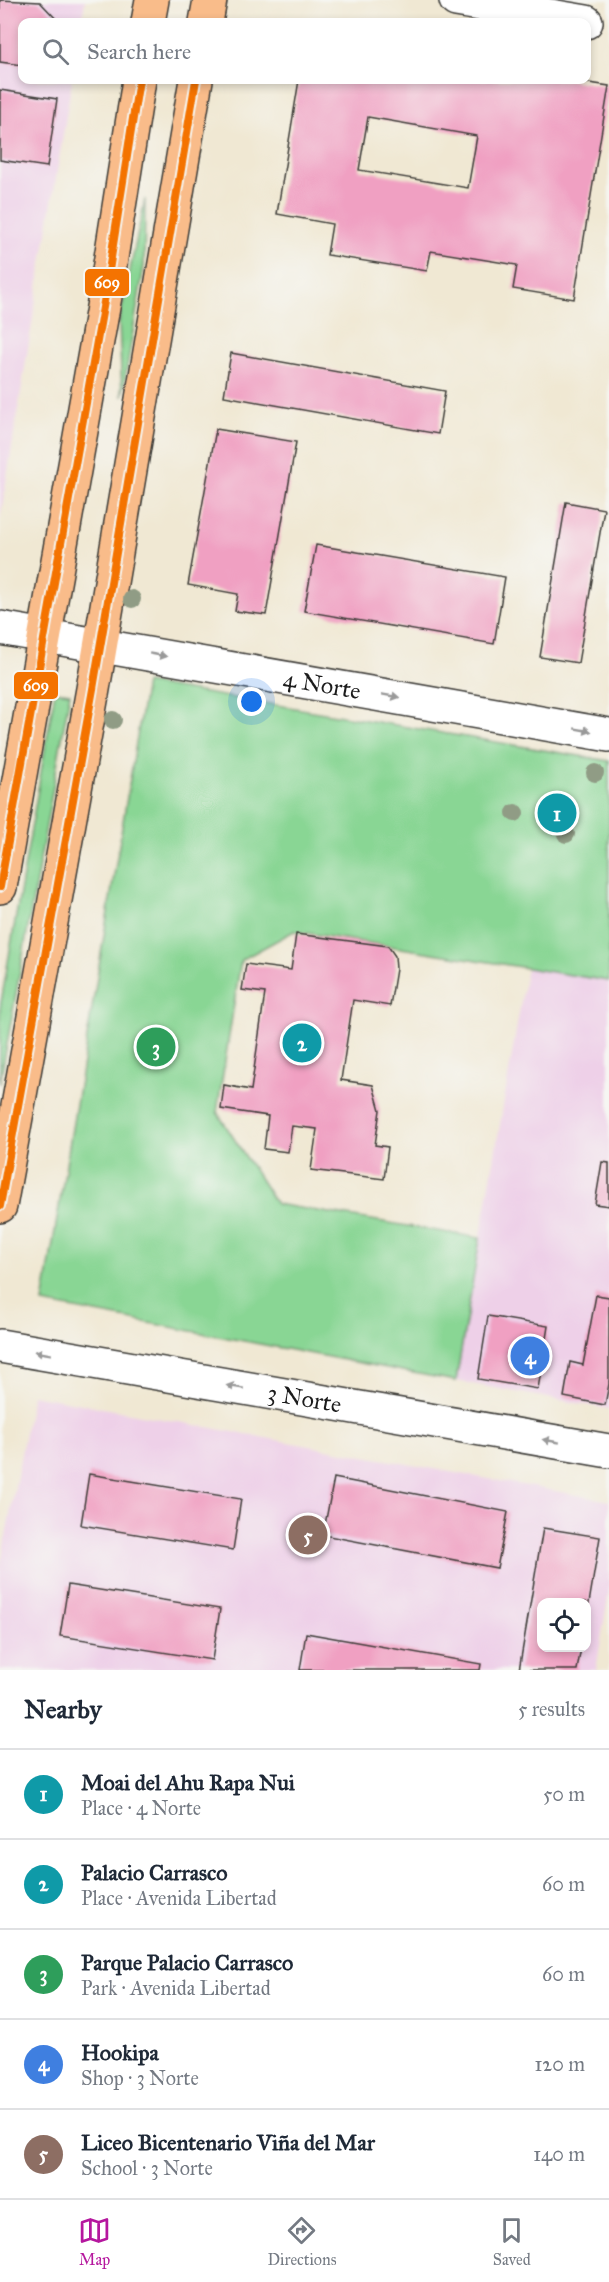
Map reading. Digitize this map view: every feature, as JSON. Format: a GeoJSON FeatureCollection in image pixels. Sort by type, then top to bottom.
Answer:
{"type":"FeatureCollection","features":[{"type":"Feature","properties":{"kind":"main road"},"geometry":{"type":"LineString","coordinates":[[149,18],[152,0]]}},
{"type":"Feature","properties":{"kind":"main road"},"geometry":{"type":"LineString","coordinates":[[207,18],[210,0]]}},
{"type":"Feature","properties":{"kind":"main road"},"geometry":{"type":"LineString","coordinates":[[0,886],[105,296],[138,84]]}},
{"type":"Feature","properties":{"kind":"main road"},"geometry":{"type":"LineString","coordinates":[[0,1206],[100,646],[195,84]]}},
{"type":"Feature","properties":{"kind":"street"},"geometry":{"type":"LineString","coordinates":[[456,0],[558,18]]}},
{"type":"Feature","properties":{"kind":"street"},"geometry":{"type":"LineString","coordinates":[[591,24],[609,27]]}},
{"type":"Feature","properties":{"kind":"street","name":"4 Norte"},"geometry":{"type":"LineString","coordinates":[[0,628],[609,735]]}},
{"type":"Feature","properties":{"kind":"street","name":"3 Norte"},"geometry":{"type":"LineString","coordinates":[[0,1346],[609,1451]]}},
{"type":"Feature","properties":{"kind":"shaded area"},"geometry":{"type":"Polygon","coordinates":[[[0,0],[85,0],[83,18],[18,18],[18,84],[71,84],[0,519],[0,0]]]}},
{"type":"Feature","properties":{"kind":"shaded area"},"geometry":{"type":"Polygon","coordinates":[[[527,967],[609,981],[609,1409],[456,1381],[527,967]]]}},
{"type":"Feature","properties":{"kind":"shaded area"},"geometry":{"type":"Polygon","coordinates":[[[32,1395],[609,1501],[609,1591],[596,1670],[0,1670],[0,1568],[32,1395]]]}},
{"type":"Feature","properties":{"kind":"green space"},"geometry":{"type":"Polygon","coordinates":[[[145,199],[144,266],[122,397],[119,322],[145,199]]]}},
{"type":"Feature","properties":{"kind":"green space"},"geometry":{"type":"Polygon","coordinates":[[[146,683],[609,761],[609,981],[294,931],[241,960],[217,1112],[276,1204],[480,1238],[456,1381],[43,1303],[146,683]]]}},
{"type":"Feature","properties":{"kind":"green space"},"geometry":{"type":"Polygon","coordinates":[[[55,691],[70,693],[0,1083],[0,1008],[55,691]]]}},
{"type":"Feature","properties":{"kind":"building"},"geometry":{"type":"Polygon","coordinates":[[[0,0],[40,2],[55,18],[18,18],[18,64],[0,62],[0,0]]]}},
{"type":"Feature","properties":{"kind":"building"},"geometry":{"type":"Polygon","coordinates":[[[591,83],[609,86],[574,299],[513,289],[517,265],[431,251],[427,271],[327,255],[332,224],[277,214],[298,84],[591,83]],[[368,117],[359,170],[468,188],[477,136],[368,117]]]}},
{"type":"Feature","properties":{"kind":"building"},"geometry":{"type":"Polygon","coordinates":[[[0,90],[57,99],[47,167],[0,160],[0,90]]]}},
{"type":"Feature","properties":{"kind":"building"},"geometry":{"type":"Polygon","coordinates":[[[231,353],[445,391],[438,434],[224,396],[231,353]]]}},
{"type":"Feature","properties":{"kind":"building"},"geometry":{"type":"Polygon","coordinates":[[[216,429],[296,442],[266,615],[235,611],[238,594],[188,585],[216,429]]]}},
{"type":"Feature","properties":{"kind":"building"},"geometry":{"type":"Polygon","coordinates":[[[566,502],[604,509],[578,663],[540,657],[566,502]]]}},
{"type":"Feature","properties":{"kind":"building"},"geometry":{"type":"Polygon","coordinates":[[[316,545],[505,577],[494,644],[304,611],[316,545]]]}},
{"type":"Feature","properties":{"kind":"building"},"geometry":{"type":"Polygon","coordinates":[[[296,934],[388,946],[395,956],[396,969],[390,1006],[353,1000],[341,1080],[373,1085],[380,1110],[375,1145],[388,1147],[384,1179],[311,1170],[317,1129],[292,1126],[288,1152],[264,1149],[268,1116],[221,1109],[224,1085],[251,1090],[265,993],[242,990],[246,964],[291,970],[296,934]]]}},
{"type":"Feature","properties":{"kind":"building"},"geometry":{"type":"Polygon","coordinates":[[[602,1162],[609,1163],[609,1206],[595,1204],[602,1162]]]}},
{"type":"Feature","properties":{"kind":"building"},"geometry":{"type":"Polygon","coordinates":[[[596,1295],[609,1297],[609,1384],[605,1405],[564,1397],[570,1362],[583,1365],[596,1295]]]}},
{"type":"Feature","properties":{"kind":"building"},"geometry":{"type":"Polygon","coordinates":[[[488,1316],[548,1326],[538,1389],[478,1379],[488,1316]]]}},
{"type":"Feature","properties":{"kind":"building"},"geometry":{"type":"Polygon","coordinates":[[[89,1474],[241,1499],[233,1550],[81,1525],[89,1474]]]}},
{"type":"Feature","properties":{"kind":"building"},"geometry":{"type":"Polygon","coordinates":[[[334,1478],[508,1512],[497,1568],[323,1535],[334,1478]]]}},
{"type":"Feature","properties":{"kind":"building"},"geometry":{"type":"Polygon","coordinates":[[[543,1528],[600,1537],[590,1598],[537,1598],[537,1652],[580,1652],[577,1670],[519,1670],[543,1528]]]}},
{"type":"Feature","properties":{"kind":"building"},"geometry":{"type":"Polygon","coordinates":[[[68,1585],[220,1609],[212,1660],[60,1636],[68,1585]]]}},
{"type":"Feature","properties":{"kind":"building"},"geometry":{"type":"Polygon","coordinates":[[[306,1633],[481,1664],[480,1670],[300,1670],[306,1633]]]}},
{"type":"Feature","properties":{"kind":"transit line","name":"609"},"geometry":{"type":"LineString","coordinates":[[0,887],[105,296],[138,84]]}},
{"type":"Feature","properties":{"kind":"transit line","name":"609"},"geometry":{"type":"LineString","coordinates":[[0,1206],[93,689],[195,84]]}},
{"type":"Feature","properties":{"kind":"place","name":"Moai del Ahu Rapa Nui"},"geometry":{"type":"Point","coordinates":[557,813]}},
{"type":"Feature","properties":{"kind":"place","name":"Palacio Carrasco"},"geometry":{"type":"Point","coordinates":[302,1043]}},
{"type":"Feature","properties":{"kind":"place","name":"Parque Palacio Carrasco"},"geometry":{"type":"Point","coordinates":[156,1047]}},
{"type":"Feature","properties":{"kind":"place","name":"Hookipa"},"geometry":{"type":"Point","coordinates":[530,1356]}},
{"type":"Feature","properties":{"kind":"place","name":"Liceo Bicentenario Viña del Mar"},"geometry":{"type":"Point","coordinates":[308,1535]}}]}
